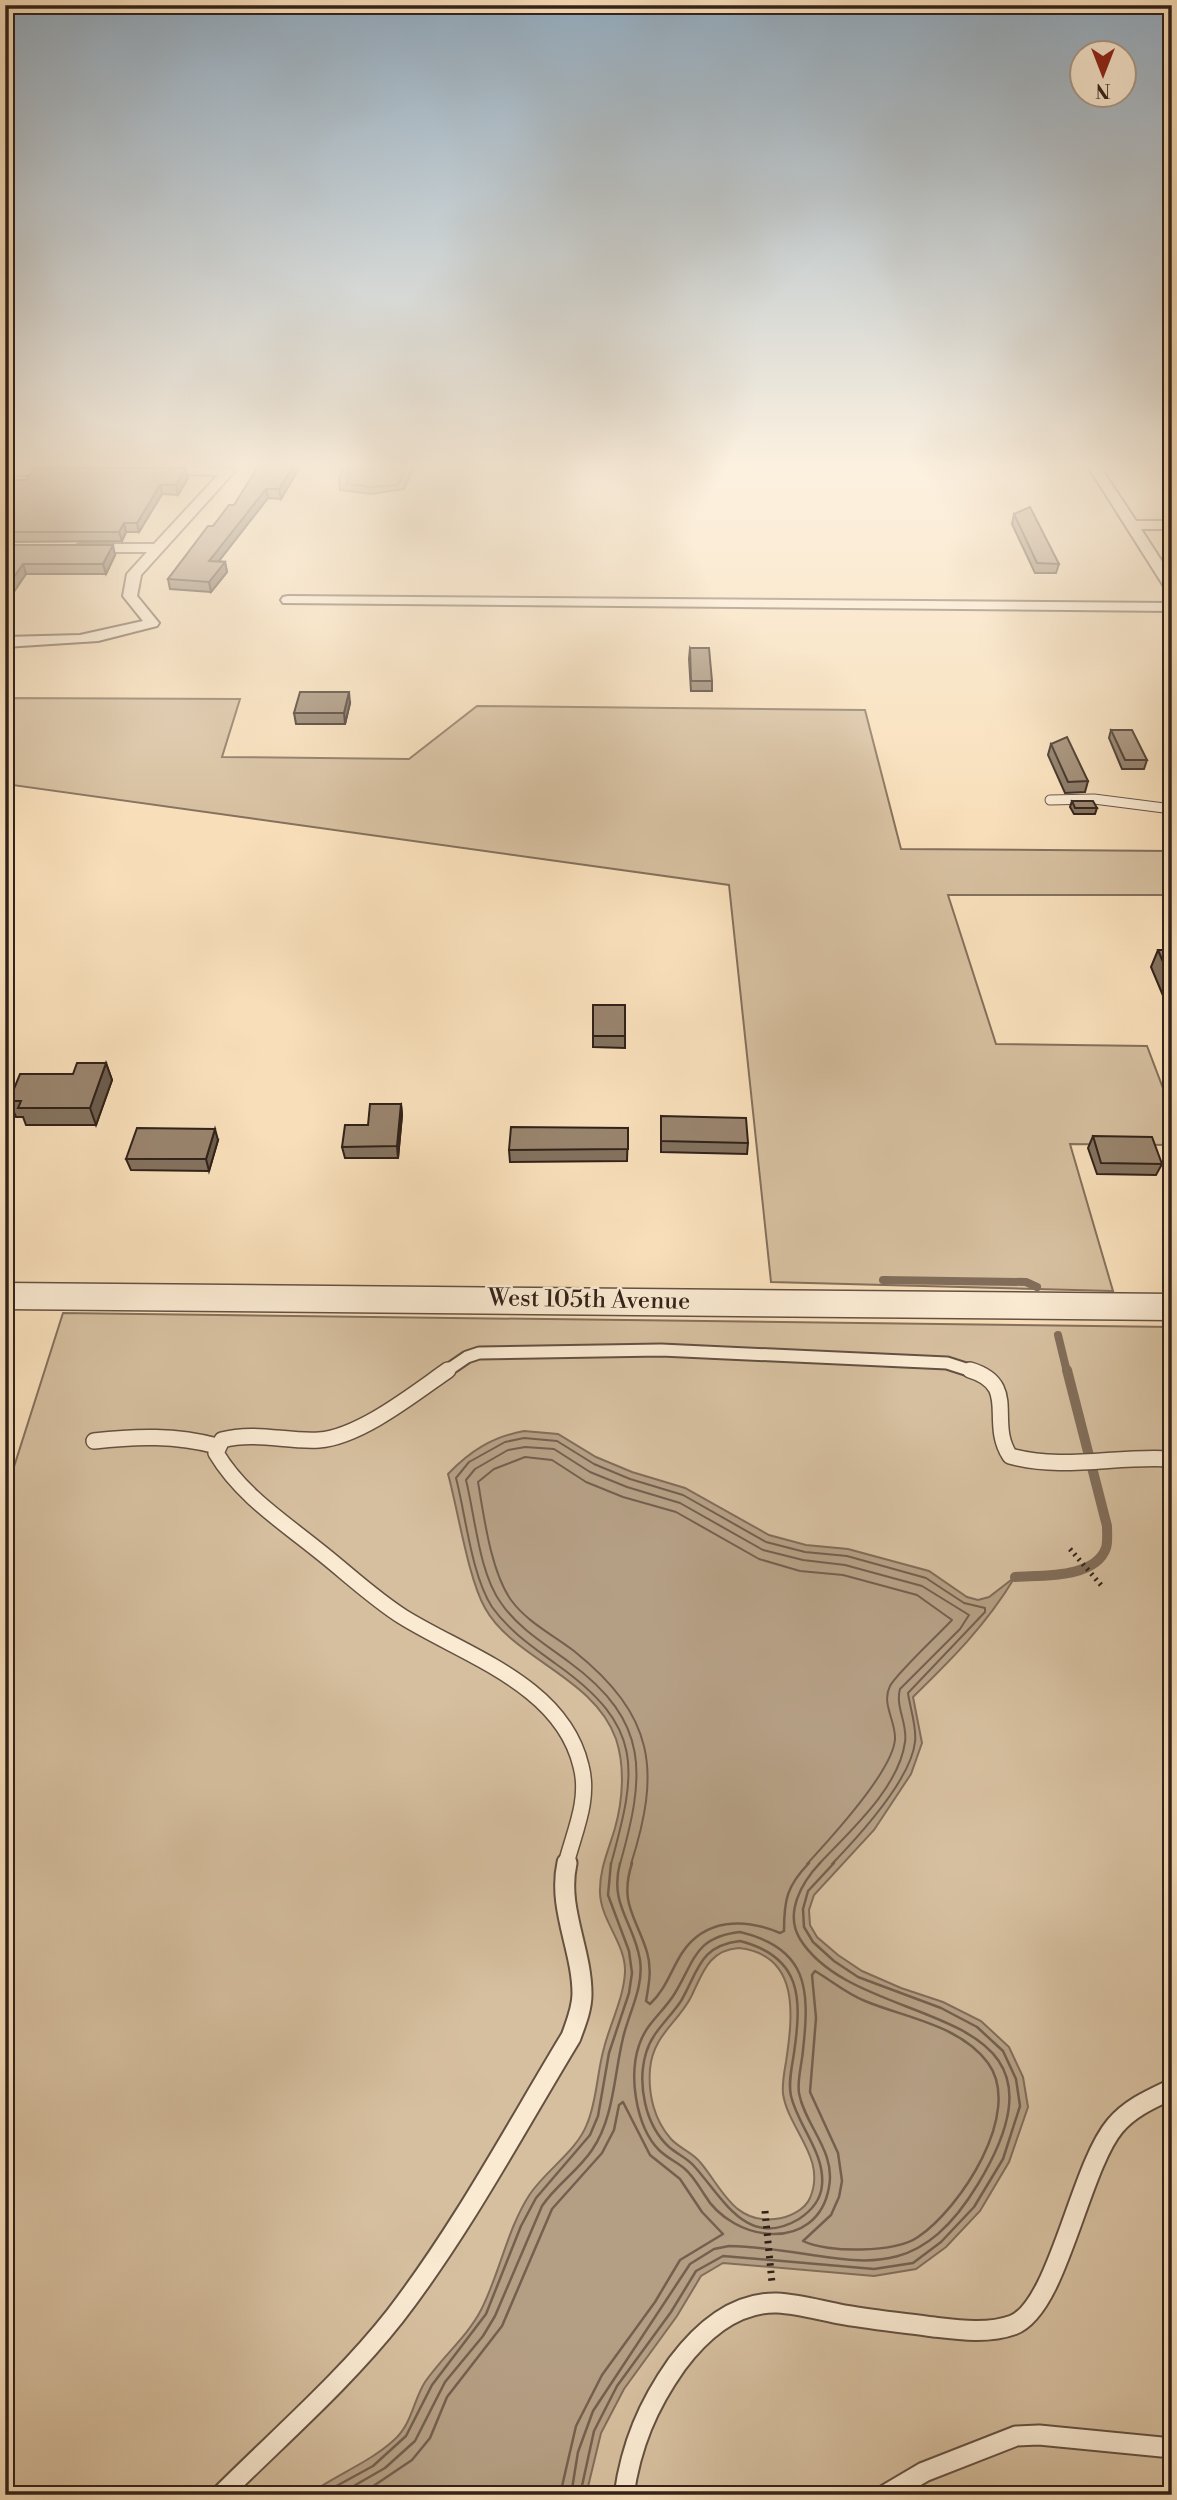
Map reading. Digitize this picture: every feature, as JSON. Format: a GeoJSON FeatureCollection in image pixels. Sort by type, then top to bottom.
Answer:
{"type":"FeatureCollection","features":[{"type":"Feature","properties":{"kind":"street"},"geometry":{"type":"LineString","coordinates":[[5,642],[62,642],[121,634],[152,623],[130,596],[133,582]]}},
{"type":"Feature","properties":{"kind":"street"},"geometry":{"type":"LineString","coordinates":[[288,600],[1172,607]]}},
{"type":"Feature","properties":{"kind":"street","name":"West 105th Avenue"},"geometry":{"type":"LineString","coordinates":[[5,1296],[1172,1307]]}},
{"type":"Feature","properties":{"kind":"lane"},"geometry":{"type":"LineString","coordinates":[[1050,800],[1094,799],[1172,809]]}},
{"type":"Feature","properties":{"kind":"lane"},"geometry":{"type":"LineString","coordinates":[[221,2495],[355,2361],[394,2317],[440,2254],[575,2029],[583,2000],[583,1981],[580,1960],[567,1921],[564,1880],[581,1817],[584,1788],[581,1761],[572,1742],[544,1706],[496,1666],[427,1630],[370,1592],[238,1482],[220,1462],[216,1453],[222,1440],[248,1434],[311,1440],[338,1436],[404,1399],[467,1357],[479,1353],[660,1350],[947,1363],[969,1368],[989,1379],[999,1390],[1002,1403],[1001,1442],[1010,1456],[1043,1464],[1154,1456],[1172,1459]]}},
{"type":"Feature","properties":{"kind":"lane"},"geometry":{"type":"LineString","coordinates":[[94,1441],[131,1437],[164,1438],[199,1440],[217,1446]]}},
{"type":"Feature","properties":{"kind":"lane"},"geometry":{"type":"LineString","coordinates":[[624,2495],[628,2457],[636,2431],[650,2405],[681,2359],[721,2319],[741,2310],[774,2303],[953,2329],[998,2329],[1015,2325],[1030,2312],[1044,2290],[1086,2172],[1112,2126],[1132,2107],[1153,2094],[1172,2089]]}},
{"type":"Feature","properties":{"kind":"lane"},"geometry":{"type":"LineString","coordinates":[[885,2495],[925,2472],[1016,2436],[1039,2435],[1172,2448]]}},
{"type":"Feature","properties":{"kind":"path"},"geometry":{"type":"LineString","coordinates":[[1070,1549],[1101,1585]]}},
{"type":"Feature","properties":{"kind":"path"},"geometry":{"type":"LineString","coordinates":[[765,2211],[773,2290]]}},
{"type":"Feature","properties":{"kind":"shaded area"},"geometry":{"type":"Polygon","coordinates":[[[5,698],[240,699],[222,757],[409,759],[477,706],[865,710],[901,849],[1172,851],[1172,895],[948,895],[996,1044],[1147,1046],[1172,1112],[1172,1145],[1070,1144],[1113,1291],[771,1282],[729,885],[5,784],[5,698]]]}},
{"type":"Feature","properties":{"kind":"shaded area"},"geometry":{"type":"Polygon","coordinates":[[[63,1313],[1172,1327],[1172,2495],[5,2495],[5,1495],[63,1313]]]}},
{"type":"Feature","properties":{"kind":"water"},"geometry":{"type":"Polygon","coordinates":[[[524,1431],[558,1434],[596,1457],[632,1472],[685,1488],[769,1535],[806,1545],[848,1549],[929,1571],[967,1597],[978,1600],[989,1597],[1015,1577],[968,1640],[913,1697],[922,1743],[911,1774],[874,1830],[814,1895],[809,1910],[810,1925],[817,1937],[862,1971],[943,2002],[981,2021],[1009,2047],[1023,2077],[1028,2107],[1009,2162],[980,2211],[946,2247],[916,2269],[874,2276],[723,2263],[701,2276],[677,2316],[624,2389],[601,2433],[586,2495],[308,2495],[374,2455],[400,2434],[425,2382],[475,2320],[488,2296],[509,2236],[530,2194],[569,2152],[587,2124],[604,2048],[624,1981],[622,1952],[604,1913],[600,1893],[603,1868],[620,1806],[622,1772],[616,1739],[605,1718],[590,1700],[514,1641],[498,1626],[485,1608],[468,1562],[448,1474],[482,1446],[524,1431]],[[739,1948],[729,1950],[708,1964],[691,1997],[656,2047],[650,2069],[650,2088],[656,2115],[665,2132],[697,2159],[730,2202],[749,2216],[775,2219],[796,2213],[808,2202],[814,2184],[814,2170],[811,2157],[783,2094],[790,2025],[788,1990],[783,1975],[773,1962],[759,1953],[739,1948]]]}},
{"type":"Feature","properties":{"kind":"building"},"geometry":{"type":"Polygon","coordinates":[[[690,648],[709,648],[712,681],[691,681],[690,648]]]}},
{"type":"Feature","properties":{"kind":"building"},"geometry":{"type":"Polygon","coordinates":[[[300,692],[349,692],[344,713],[294,713],[300,692]]]}},
{"type":"Feature","properties":{"kind":"building"},"geometry":{"type":"Polygon","coordinates":[[[1111,730],[1132,730],[1147,760],[1125,760],[1111,730]]]}},
{"type":"Feature","properties":{"kind":"building"},"geometry":{"type":"Polygon","coordinates":[[[1067,737],[1088,781],[1068,782],[1051,744],[1067,737]]]}},
{"type":"Feature","properties":{"kind":"building"},"geometry":{"type":"Polygon","coordinates":[[[1072,801],[1093,801],[1097,808],[1075,808],[1072,801]]]}},
{"type":"Feature","properties":{"kind":"building"},"geometry":{"type":"Polygon","coordinates":[[[1158,950],[1172,950],[1172,981],[1171,981],[1158,950]]]}},
{"type":"Feature","properties":{"kind":"building"},"geometry":{"type":"Polygon","coordinates":[[[593,1005],[625,1005],[625,1036],[593,1036],[593,1005]]]}},
{"type":"Feature","properties":{"kind":"building"},"geometry":{"type":"Polygon","coordinates":[[[77,1063],[106,1063],[90,1108],[18,1108],[21,1101],[9,1101],[20,1074],[73,1074],[77,1063]]]}},
{"type":"Feature","properties":{"kind":"building"},"geometry":{"type":"Polygon","coordinates":[[[370,1104],[401,1104],[397,1146],[342,1147],[345,1125],[368,1125],[370,1104]]]}},
{"type":"Feature","properties":{"kind":"building"},"geometry":{"type":"Polygon","coordinates":[[[661,1116],[746,1118],[748,1143],[661,1141],[661,1116]]]}},
{"type":"Feature","properties":{"kind":"building"},"geometry":{"type":"Polygon","coordinates":[[[511,1127],[628,1128],[628,1149],[509,1150],[511,1127]]]}},
{"type":"Feature","properties":{"kind":"building"},"geometry":{"type":"Polygon","coordinates":[[[137,1128],[215,1129],[206,1159],[126,1159],[137,1128]]]}},
{"type":"Feature","properties":{"kind":"building"},"geometry":{"type":"Polygon","coordinates":[[[1093,1136],[1152,1137],[1162,1164],[1101,1163],[1093,1136]]]}},
{"type":"Feature","properties":{"kind":"waterway"},"geometry":{"type":"LineString","coordinates":[[883,1280],[1026,1282],[1037,1287]]}},
{"type":"Feature","properties":{"kind":"waterway"},"geometry":{"type":"LineString","coordinates":[[1058,1335],[1067,1372]]}},
{"type":"Feature","properties":{"kind":"waterway"},"geometry":{"type":"LineString","coordinates":[[1015,1577],[1079,1570],[1100,1558],[1106,1548],[1107,1526],[1067,1370]]}}]}
